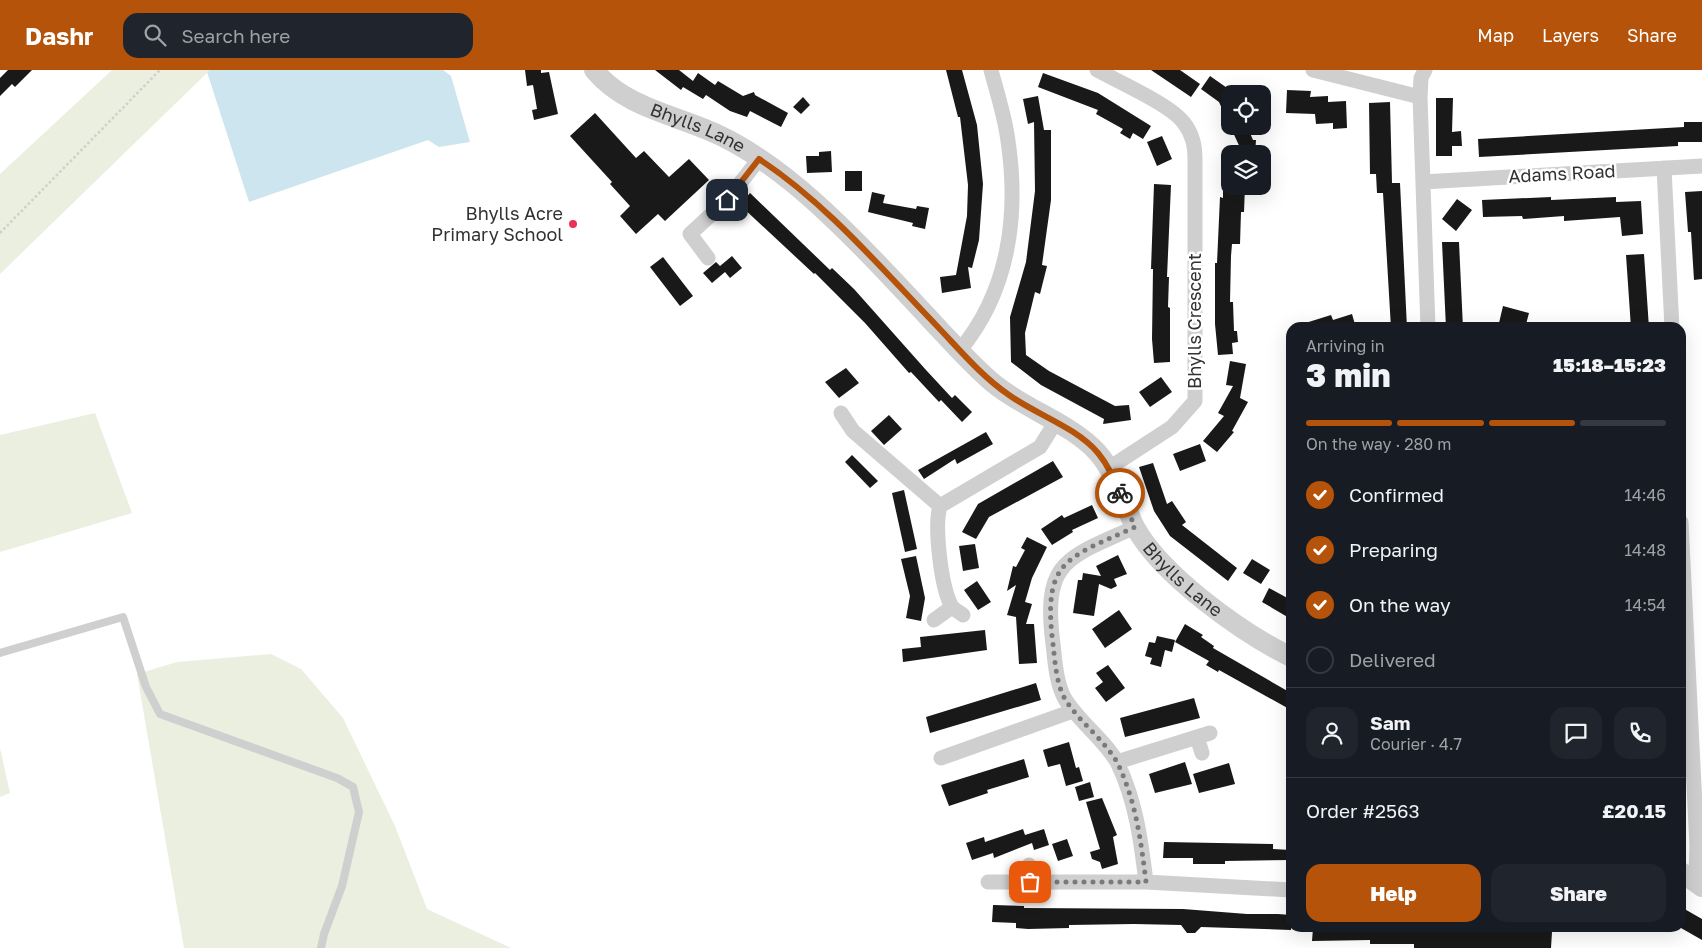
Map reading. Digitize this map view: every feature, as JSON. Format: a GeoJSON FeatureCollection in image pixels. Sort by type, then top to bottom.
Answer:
{"type":"FeatureCollection","features":[{"type":"Feature","properties":{"kind":"street","name":"Bhylls Lane"},"geometry":{"type":"LineString","coordinates":[[594,70],[622,94],[643,106],[720,136],[786,176],[818,205],[993,383],[1086,441],[1098,453],[1108,468],[1135,527],[1158,560],[1204,599],[1250,633],[1286,654]]}},
{"type":"Feature","properties":{"kind":"street"},"geometry":{"type":"LineString","coordinates":[[960,350],[977,330],[991,303],[1007,248],[1011,217],[1013,189],[1008,139],[991,70]]}},
{"type":"Feature","properties":{"kind":"street","name":"Bhylls Crescent"},"geometry":{"type":"LineString","coordinates":[[1097,70],[1174,113],[1190,132],[1194,143],[1195,160],[1195,401],[1172,427],[1108,468]]}},
{"type":"Feature","properties":{"kind":"street"},"geometry":{"type":"LineString","coordinates":[[1313,70],[1420,97]]}},
{"type":"Feature","properties":{"kind":"street"},"geometry":{"type":"LineString","coordinates":[[1425,70],[1421,78],[1420,97],[1428,322]]}},
{"type":"Feature","properties":{"kind":"street"},"geometry":{"type":"LineString","coordinates":[[708,258],[690,234],[727,200],[759,159]]}},
{"type":"Feature","properties":{"kind":"street","name":"Adams Road"},"geometry":{"type":"LineString","coordinates":[[1423,182],[1702,166]]}},
{"type":"Feature","properties":{"kind":"street"},"geometry":{"type":"LineString","coordinates":[[1664,168],[1672,322]]}},
{"type":"Feature","properties":{"kind":"street"},"geometry":{"type":"LineString","coordinates":[[860,414],[845,419],[853,431],[940,506]]}},
{"type":"Feature","properties":{"kind":"street"},"geometry":{"type":"LineString","coordinates":[[934,620],[957,611],[946,591],[937,534],[937,517],[940,506],[1040,447],[1055,423]]}},
{"type":"Feature","properties":{"kind":"street"},"geometry":{"type":"LineString","coordinates":[[1135,527],[1073,556],[1062,567],[1053,581],[1051,630],[1057,675],[1064,698],[1117,762],[1139,824],[1146,882]]}},
{"type":"Feature","properties":{"kind":"street"},"geometry":{"type":"LineString","coordinates":[[1686,624],[1697,847],[1696,870],[1692,880]]}},
{"type":"Feature","properties":{"kind":"street"},"geometry":{"type":"LineString","coordinates":[[942,758],[1073,711]]}},
{"type":"Feature","properties":{"kind":"street"},"geometry":{"type":"LineString","coordinates":[[1117,762],[1204,735],[1202,753]]}},
{"type":"Feature","properties":{"kind":"street"},"geometry":{"type":"LineString","coordinates":[[1029,865],[1030,882]]}},
{"type":"Feature","properties":{"kind":"street"},"geometry":{"type":"LineString","coordinates":[[988,882],[1146,882],[1286,890]]}},
{"type":"Feature","properties":{"kind":"lane"},"geometry":{"type":"LineString","coordinates":[[0,653],[124,617],[146,687],[160,714],[337,778],[353,787],[359,812],[342,886],[324,934],[321,948]]}},
{"type":"Feature","properties":{"kind":"path"},"geometry":{"type":"LineString","coordinates":[[0,233],[160,70]]}},
{"type":"Feature","properties":{"kind":"shaded area"},"geometry":{"type":"Polygon","coordinates":[[[112,70],[210,70],[0,274],[0,174],[112,70]]]}},
{"type":"Feature","properties":{"kind":"shaded area"},"geometry":{"type":"Polygon","coordinates":[[[95,413],[132,513],[0,552],[0,435],[95,413]]]}},
{"type":"Feature","properties":{"kind":"shaded area"},"geometry":{"type":"Polygon","coordinates":[[[271,654],[301,669],[343,718],[395,826],[427,909],[511,948],[184,948],[137,674],[177,662],[271,654]]]}},
{"type":"Feature","properties":{"kind":"shaded area"},"geometry":{"type":"Polygon","coordinates":[[[0,748],[10,793],[0,797],[0,748]]]}},
{"type":"Feature","properties":{"kind":"water"},"geometry":{"type":"Polygon","coordinates":[[[210,70],[443,70],[451,76],[470,142],[439,147],[428,140],[249,202],[207,72],[210,70]]]}},
{"type":"Feature","properties":{"kind":"building"},"geometry":{"type":"Polygon","coordinates":[[[8,70],[32,70],[15,87],[12,84],[0,96],[0,78],[8,70]]]}},
{"type":"Feature","properties":{"kind":"building"},"geometry":{"type":"Polygon","coordinates":[[[525,70],[541,70],[541,73],[549,72],[558,114],[534,120],[532,110],[537,109],[533,85],[527,86],[525,70]]]}},
{"type":"Feature","properties":{"kind":"building"},"geometry":{"type":"Polygon","coordinates":[[[655,70],[679,70],[693,81],[698,73],[715,85],[718,81],[743,96],[754,92],[755,95],[788,113],[781,127],[750,111],[747,117],[730,111],[706,95],[703,99],[683,87],[681,90],[655,70]]]}},
{"type":"Feature","properties":{"kind":"building"},"geometry":{"type":"Polygon","coordinates":[[[946,70],[962,70],[977,125],[983,184],[979,240],[972,268],[968,267],[971,288],[942,293],[940,277],[956,275],[967,216],[968,185],[960,117],[958,117],[946,70]]]}},
{"type":"Feature","properties":{"kind":"building"},"geometry":{"type":"Polygon","coordinates":[[[1151,70],[1180,70],[1200,84],[1191,97],[1151,70]]]}},
{"type":"Feature","properties":{"kind":"building"},"geometry":{"type":"Polygon","coordinates":[[[1043,73],[1098,93],[1151,126],[1143,139],[1133,133],[1130,139],[1120,133],[1123,129],[1096,114],[1098,110],[1038,87],[1043,73]]]}},
{"type":"Feature","properties":{"kind":"building"},"geometry":{"type":"Polygon","coordinates":[[[1210,76],[1223,85],[1221,85],[1221,106],[1219,102],[1201,89],[1210,76]]]}},
{"type":"Feature","properties":{"kind":"building"},"geometry":{"type":"Polygon","coordinates":[[[1287,90],[1311,91],[1310,97],[1328,96],[1328,102],[1346,101],[1347,128],[1333,129],[1333,123],[1316,124],[1315,114],[1286,113],[1287,90]]]}},
{"type":"Feature","properties":{"kind":"building"},"geometry":{"type":"Polygon","coordinates":[[[1038,96],[1044,130],[1051,130],[1051,200],[1042,265],[1047,266],[1040,294],[1035,292],[1025,333],[1026,355],[1049,371],[1115,406],[1129,405],[1131,420],[1103,424],[1104,419],[1041,385],[1011,362],[1010,317],[1026,262],[1035,191],[1034,122],[1028,124],[1023,99],[1038,96]]]}},
{"type":"Feature","properties":{"kind":"building"},"geometry":{"type":"Polygon","coordinates":[[[803,97],[810,105],[801,114],[793,107],[803,97]]]}},
{"type":"Feature","properties":{"kind":"building"},"geometry":{"type":"Polygon","coordinates":[[[1436,98],[1453,98],[1452,132],[1461,131],[1462,146],[1452,146],[1452,156],[1436,156],[1436,98]]]}},
{"type":"Feature","properties":{"kind":"building"},"geometry":{"type":"Polygon","coordinates":[[[1390,102],[1392,183],[1400,183],[1407,322],[1391,322],[1383,193],[1377,193],[1376,174],[1370,174],[1369,103],[1390,102]]]}},
{"type":"Feature","properties":{"kind":"building"},"geometry":{"type":"Polygon","coordinates":[[[595,113],[636,158],[644,151],[669,177],[689,159],[709,180],[665,221],[658,214],[636,234],[620,216],[630,206],[610,184],[612,182],[570,136],[595,113]]]}},
{"type":"Feature","properties":{"kind":"building"},"geometry":{"type":"Polygon","coordinates":[[[1684,122],[1702,122],[1702,142],[1678,142],[1678,146],[1479,157],[1478,139],[1684,127],[1684,122]]]}},
{"type":"Feature","properties":{"kind":"building"},"geometry":{"type":"Polygon","coordinates":[[[1234,135],[1251,135],[1253,140],[1256,140],[1256,145],[1239,145],[1234,135]]]}},
{"type":"Feature","properties":{"kind":"building"},"geometry":{"type":"Polygon","coordinates":[[[1162,136],[1172,159],[1157,166],[1147,142],[1162,136]]]}},
{"type":"Feature","properties":{"kind":"building"},"geometry":{"type":"Polygon","coordinates":[[[831,151],[832,172],[807,173],[806,156],[819,156],[819,152],[831,151]]]}},
{"type":"Feature","properties":{"kind":"building"},"geometry":{"type":"Polygon","coordinates":[[[845,171],[862,171],[862,191],[845,191],[845,171]]]}},
{"type":"Feature","properties":{"kind":"building"},"geometry":{"type":"Polygon","coordinates":[[[1154,184],[1171,185],[1167,277],[1169,277],[1170,362],[1154,363],[1152,339],[1153,269],[1151,269],[1154,184]]]}},
{"type":"Feature","properties":{"kind":"building"},"geometry":{"type":"Polygon","coordinates":[[[1702,191],[1702,279],[1694,280],[1691,232],[1688,232],[1685,192],[1702,191]]]}},
{"type":"Feature","properties":{"kind":"building"},"geometry":{"type":"Polygon","coordinates":[[[872,192],[885,195],[883,203],[916,209],[917,206],[929,208],[925,229],[912,226],[913,223],[868,212],[872,192]]]}},
{"type":"Feature","properties":{"kind":"building"},"geometry":{"type":"Polygon","coordinates":[[[750,193],[830,270],[832,268],[854,289],[952,398],[955,395],[972,412],[962,422],[941,400],[939,402],[911,372],[909,373],[865,323],[815,273],[740,205],[750,193]]]}},
{"type":"Feature","properties":{"kind":"building"},"geometry":{"type":"Polygon","coordinates":[[[1223,195],[1245,195],[1244,212],[1241,212],[1240,244],[1232,244],[1231,256],[1230,302],[1233,302],[1234,331],[1237,331],[1238,342],[1232,343],[1233,354],[1218,355],[1215,324],[1215,263],[1217,263],[1220,197],[1223,198],[1223,195]]]}},
{"type":"Feature","properties":{"kind":"building"},"geometry":{"type":"Polygon","coordinates":[[[1551,197],[1551,200],[1616,197],[1616,202],[1641,201],[1643,234],[1622,236],[1620,217],[1564,221],[1564,216],[1523,219],[1522,216],[1483,217],[1482,200],[1551,197]]]}},
{"type":"Feature","properties":{"kind":"building"},"geometry":{"type":"Polygon","coordinates":[[[1457,199],[1472,210],[1456,231],[1442,219],[1457,199]]]}},
{"type":"Feature","properties":{"kind":"building"},"geometry":{"type":"Polygon","coordinates":[[[1442,242],[1459,242],[1463,322],[1446,322],[1442,242]]]}},
{"type":"Feature","properties":{"kind":"building"},"geometry":{"type":"Polygon","coordinates":[[[1644,254],[1649,322],[1631,322],[1626,255],[1644,254]]]}},
{"type":"Feature","properties":{"kind":"building"},"geometry":{"type":"Polygon","coordinates":[[[732,256],[742,268],[730,278],[725,272],[712,283],[703,273],[716,262],[720,266],[732,256]]]}},
{"type":"Feature","properties":{"kind":"building"},"geometry":{"type":"Polygon","coordinates":[[[663,257],[693,296],[680,306],[650,267],[663,257]]]}},
{"type":"Feature","properties":{"kind":"building"},"geometry":{"type":"Polygon","coordinates":[[[1503,306],[1529,313],[1527,322],[1499,322],[1503,306]]]}},
{"type":"Feature","properties":{"kind":"building"},"geometry":{"type":"Polygon","coordinates":[[[1352,314],[1354,322],[1309,322],[1331,315],[1333,320],[1352,314]]]}},
{"type":"Feature","properties":{"kind":"building"},"geometry":{"type":"Polygon","coordinates":[[[1230,361],[1246,364],[1240,398],[1248,402],[1232,431],[1234,432],[1217,452],[1203,441],[1224,416],[1218,413],[1233,386],[1226,385],[1230,361]]]}},
{"type":"Feature","properties":{"kind":"building"},"geometry":{"type":"Polygon","coordinates":[[[846,368],[859,383],[839,398],[825,382],[846,368]]]}},
{"type":"Feature","properties":{"kind":"building"},"geometry":{"type":"Polygon","coordinates":[[[1161,377],[1172,392],[1150,407],[1139,392],[1161,377]]]}},
{"type":"Feature","properties":{"kind":"building"},"geometry":{"type":"Polygon","coordinates":[[[889,415],[902,429],[884,445],[871,431],[889,415]]]}},
{"type":"Feature","properties":{"kind":"building"},"geometry":{"type":"Polygon","coordinates":[[[986,432],[993,444],[957,464],[955,459],[924,479],[918,470],[986,432]]]}},
{"type":"Feature","properties":{"kind":"building"},"geometry":{"type":"Polygon","coordinates":[[[1200,444],[1206,461],[1180,471],[1173,454],[1200,444]]]}},
{"type":"Feature","properties":{"kind":"building"},"geometry":{"type":"Polygon","coordinates":[[[852,455],[878,481],[870,488],[845,462],[852,455]]]}},
{"type":"Feature","properties":{"kind":"building"},"geometry":{"type":"Polygon","coordinates":[[[1053,461],[1063,477],[989,517],[976,539],[962,532],[978,504],[1053,461]]]}},
{"type":"Feature","properties":{"kind":"building"},"geometry":{"type":"Polygon","coordinates":[[[1153,463],[1167,504],[1172,501],[1186,522],[1182,525],[1237,568],[1228,581],[1170,536],[1154,511],[1139,467],[1153,463]]]}},
{"type":"Feature","properties":{"kind":"building"},"geometry":{"type":"Polygon","coordinates":[[[904,490],[917,549],[905,552],[892,493],[904,490]]]}},
{"type":"Feature","properties":{"kind":"building"},"geometry":{"type":"Polygon","coordinates":[[[1092,505],[1098,518],[1072,530],[1073,532],[1052,545],[1041,529],[1062,515],[1064,518],[1092,505]]]}},
{"type":"Feature","properties":{"kind":"building"},"geometry":{"type":"Polygon","coordinates":[[[1027,537],[1047,547],[1032,578],[1025,602],[1032,604],[1026,624],[1034,624],[1037,663],[1019,664],[1016,617],[1007,615],[1016,585],[1007,591],[1013,566],[1016,567],[1025,550],[1021,548],[1027,537]]]}},
{"type":"Feature","properties":{"kind":"building"},"geometry":{"type":"Polygon","coordinates":[[[975,544],[979,568],[963,571],[959,546],[975,544]]]}},
{"type":"Feature","properties":{"kind":"building"},"geometry":{"type":"Polygon","coordinates":[[[1118,555],[1127,574],[1114,579],[1117,586],[1111,589],[1099,584],[1094,616],[1073,613],[1078,580],[1082,580],[1083,573],[1101,576],[1096,566],[1118,555]]]}},
{"type":"Feature","properties":{"kind":"building"},"geometry":{"type":"Polygon","coordinates":[[[916,556],[925,598],[921,621],[906,618],[910,596],[901,559],[916,556]]]}},
{"type":"Feature","properties":{"kind":"building"},"geometry":{"type":"Polygon","coordinates":[[[1252,559],[1270,570],[1261,584],[1243,573],[1252,559]]]}},
{"type":"Feature","properties":{"kind":"building"},"geometry":{"type":"Polygon","coordinates":[[[977,581],[991,602],[978,610],[964,590],[977,581]]]}},
{"type":"Feature","properties":{"kind":"building"},"geometry":{"type":"Polygon","coordinates":[[[1269,588],[1286,597],[1286,616],[1262,602],[1269,588]]]}},
{"type":"Feature","properties":{"kind":"building"},"geometry":{"type":"Polygon","coordinates":[[[1119,610],[1132,629],[1105,648],[1092,629],[1119,610]]]}},
{"type":"Feature","properties":{"kind":"building"},"geometry":{"type":"Polygon","coordinates":[[[1185,624],[1203,635],[1201,637],[1214,646],[1213,648],[1286,690],[1286,707],[1219,670],[1218,672],[1206,665],[1209,661],[1175,642],[1185,624]]]}},
{"type":"Feature","properties":{"kind":"building"},"geometry":{"type":"Polygon","coordinates":[[[985,630],[987,650],[903,662],[902,649],[921,647],[920,637],[985,630]]]}},
{"type":"Feature","properties":{"kind":"building"},"geometry":{"type":"Polygon","coordinates":[[[1157,636],[1175,640],[1172,652],[1165,650],[1161,667],[1150,664],[1152,658],[1145,656],[1149,642],[1155,643],[1157,636]]]}},
{"type":"Feature","properties":{"kind":"building"},"geometry":{"type":"Polygon","coordinates":[[[1108,665],[1125,688],[1106,702],[1095,688],[1103,682],[1096,673],[1108,665]]]}},
{"type":"Feature","properties":{"kind":"building"},"geometry":{"type":"Polygon","coordinates":[[[1036,683],[1041,700],[930,733],[926,717],[1036,683]]]}},
{"type":"Feature","properties":{"kind":"building"},"geometry":{"type":"Polygon","coordinates":[[[1194,698],[1200,718],[1125,737],[1120,718],[1194,698]]]}},
{"type":"Feature","properties":{"kind":"building"},"geometry":{"type":"Polygon","coordinates":[[[1069,742],[1076,768],[1079,767],[1083,781],[1066,786],[1060,764],[1048,767],[1043,750],[1069,742]]]}},
{"type":"Feature","properties":{"kind":"building"},"geometry":{"type":"Polygon","coordinates":[[[1024,759],[1029,777],[987,790],[988,793],[949,806],[941,785],[1024,759]]]}},
{"type":"Feature","properties":{"kind":"building"},"geometry":{"type":"Polygon","coordinates":[[[1185,762],[1192,784],[1155,793],[1149,774],[1185,762]]]}},
{"type":"Feature","properties":{"kind":"building"},"geometry":{"type":"Polygon","coordinates":[[[1229,763],[1235,784],[1199,793],[1193,774],[1229,763]]]}},
{"type":"Feature","properties":{"kind":"building"},"geometry":{"type":"Polygon","coordinates":[[[1090,782],[1094,797],[1079,801],[1075,787],[1090,782]]]}},
{"type":"Feature","properties":{"kind":"building"},"geometry":{"type":"Polygon","coordinates":[[[1102,798],[1117,835],[1113,837],[1118,864],[1102,869],[1100,862],[1092,859],[1090,852],[1100,849],[1086,802],[1102,798]]]}},
{"type":"Feature","properties":{"kind":"building"},"geometry":{"type":"Polygon","coordinates":[[[1023,829],[1025,835],[1044,829],[1049,845],[1034,850],[1032,843],[994,858],[993,853],[972,860],[966,843],[984,837],[985,842],[1023,829]]]}},
{"type":"Feature","properties":{"kind":"building"},"geometry":{"type":"Polygon","coordinates":[[[1067,839],[1073,856],[1058,861],[1052,844],[1067,839]]]}},
{"type":"Feature","properties":{"kind":"building"},"geometry":{"type":"Polygon","coordinates":[[[1164,842],[1273,844],[1273,849],[1286,850],[1286,860],[1225,861],[1225,864],[1193,864],[1193,858],[1163,858],[1164,842]]]}},
{"type":"Feature","properties":{"kind":"building"},"geometry":{"type":"Polygon","coordinates":[[[993,905],[1024,906],[1024,908],[1183,909],[1247,914],[1286,915],[1286,930],[1201,927],[1195,933],[1187,933],[1181,925],[1134,924],[1069,925],[1069,928],[1028,929],[1016,928],[1016,923],[992,922],[993,905]]]}},
{"type":"Feature","properties":{"kind":"building"},"geometry":{"type":"Polygon","coordinates":[[[1686,910],[1702,919],[1702,940],[1686,931],[1686,910]]]}},
{"type":"Feature","properties":{"kind":"building"},"geometry":{"type":"Polygon","coordinates":[[[1313,932],[1552,932],[1551,948],[1414,948],[1414,944],[1370,944],[1370,940],[1312,941],[1313,932]]]}},
{"type":"Feature","properties":{"kind":"way so far"},"geometry":{"type":"LineString","coordinates":[[1030,882],[1146,882],[1139,824],[1127,786],[1117,762],[1064,698],[1057,675],[1051,630],[1053,581],[1062,567],[1073,556],[1135,527],[1120,493]]}},
{"type":"Feature","properties":{"kind":"place","name":"Bhylls Acre Primary School"},"geometry":{"type":"Point","coordinates":[573,224]}},
{"type":"Feature","properties":{"kind":"route"},"geometry":{"type":"LineString","coordinates":[[727,200],[759,159],[786,176],[866,252],[993,383],[1032,410],[1086,441],[1098,453],[1108,468],[1120,493]]}}]}
